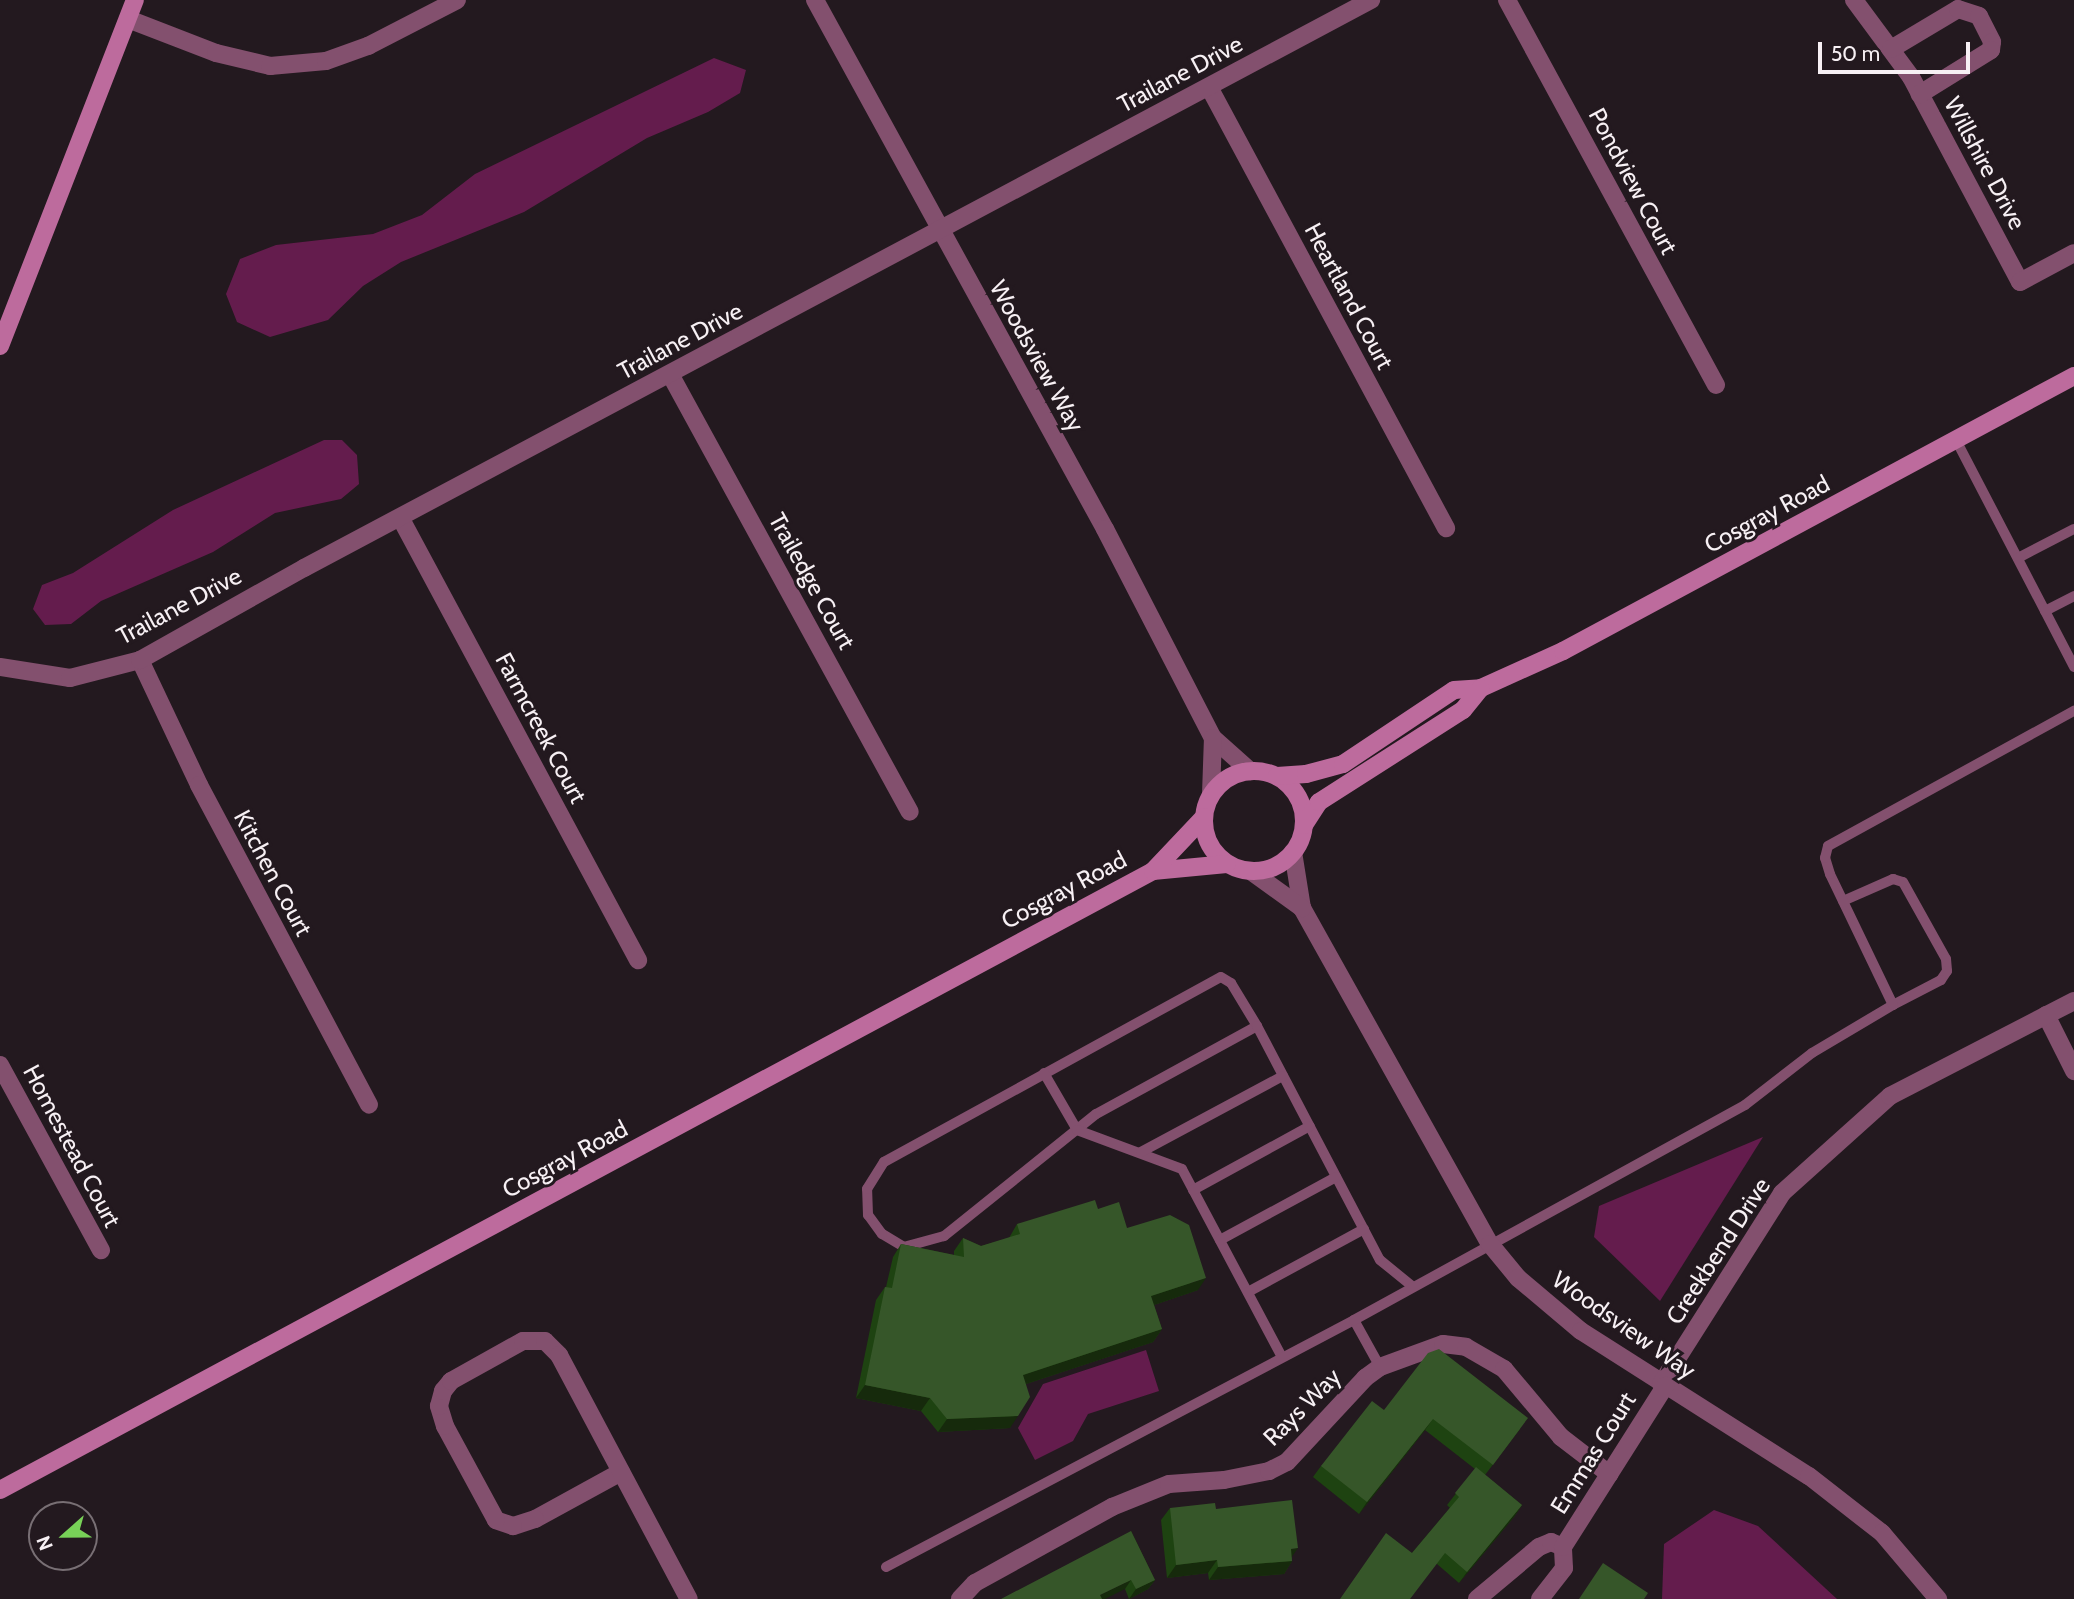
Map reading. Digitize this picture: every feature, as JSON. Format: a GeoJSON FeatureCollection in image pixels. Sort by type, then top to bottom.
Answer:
{"type":"FeatureCollection","features":[{"type":"Feature","properties":{"kind":"main road"},"geometry":{"type":"LineString","coordinates":[[0,346],[135,0]]}},
{"type":"Feature","properties":{"kind":"main road","name":"Cosgray Road"},"geometry":{"type":"LineString","coordinates":[[1277,776],[1306,774],[1343,764],[1454,691],[1481,688],[1563,651],[2074,376]]}},
{"type":"Feature","properties":{"kind":"main road","name":"Cosgray Road"},"geometry":{"type":"LineString","coordinates":[[1304,825],[1319,802],[1463,710],[1481,688]]}},
{"type":"Feature","properties":{"kind":"main road"},"geometry":{"type":"LineString","coordinates":[[1250,771],[1277,776],[1300,802],[1304,825],[1293,852],[1282,863],[1252,872],[1227,864],[1209,843],[1203,817],[1211,794],[1228,778],[1250,771]]}},
{"type":"Feature","properties":{"kind":"main road","name":"Cosgray Road"},"geometry":{"type":"LineString","coordinates":[[0,1490],[1153,871],[1203,817]]}},
{"type":"Feature","properties":{"kind":"main road","name":"Cosgray Road"},"geometry":{"type":"LineString","coordinates":[[1153,871],[1227,864]]}},
{"type":"Feature","properties":{"kind":"street"},"geometry":{"type":"LineString","coordinates":[[128,19],[216,53],[270,66],[326,61],[368,46],[457,0]]}},
{"type":"Feature","properties":{"kind":"street","name":"Woodsview Way"},"geometry":{"type":"LineString","coordinates":[[815,0],[938,230],[1105,529],[1213,738],[1250,771]]}},
{"type":"Feature","properties":{"kind":"street","name":"Trailane Drive"},"geometry":{"type":"LineString","coordinates":[[0,667],[70,678],[140,660],[1371,0]]}},
{"type":"Feature","properties":{"kind":"street","name":"Pondview Court"},"geometry":{"type":"LineString","coordinates":[[1507,0],[1716,385]]}},
{"type":"Feature","properties":{"kind":"street","name":"Willshire Drive"},"geometry":{"type":"LineString","coordinates":[[1854,0],[1891,49],[1920,94],[2020,282],[2074,253]]}},
{"type":"Feature","properties":{"kind":"street"},"geometry":{"type":"LineString","coordinates":[[1891,49],[1958,9],[1979,16],[1992,42],[1991,50],[1920,94]]}},
{"type":"Feature","properties":{"kind":"street","name":"Heartland Court"},"geometry":{"type":"LineString","coordinates":[[1209,87],[1446,528]]}},
{"type":"Feature","properties":{"kind":"street","name":"Trailedge Court"},"geometry":{"type":"LineString","coordinates":[[670,374],[910,812]]}},
{"type":"Feature","properties":{"kind":"street","name":"Farmcreek Court"},"geometry":{"type":"LineString","coordinates":[[401,519],[638,960]]}},
{"type":"Feature","properties":{"kind":"street","name":"Kitchen Court"},"geometry":{"type":"LineString","coordinates":[[140,660],[205,797],[369,1105]]}},
{"type":"Feature","properties":{"kind":"street","name":"Woodsview Way"},"geometry":{"type":"LineString","coordinates":[[1211,794],[1213,738]]}},
{"type":"Feature","properties":{"kind":"street","name":"Woodsview Way"},"geometry":{"type":"LineString","coordinates":[[1293,852],[1302,908],[1490,1244],[1548,1305],[1663,1385],[1809,1476],[1871,1525],[1938,1599]]}},
{"type":"Feature","properties":{"kind":"street","name":"Woodsview Way"},"geometry":{"type":"LineString","coordinates":[[1252,872],[1302,908]]}},
{"type":"Feature","properties":{"kind":"street","name":"Creekbend Drive"},"geometry":{"type":"LineString","coordinates":[[1663,1385],[1782,1193],[1890,1096],[2074,1001]]}},
{"type":"Feature","properties":{"kind":"street"},"geometry":{"type":"LineString","coordinates":[[2046,1016],[2074,1071]]}},
{"type":"Feature","properties":{"kind":"street","name":"Homestead Court"},"geometry":{"type":"LineString","coordinates":[[0,1065],[101,1250]]}},
{"type":"Feature","properties":{"kind":"street"},"geometry":{"type":"LineString","coordinates":[[621,1472],[535,1519],[513,1526],[496,1520],[445,1426],[439,1406],[443,1391],[451,1381],[523,1341],[545,1341],[559,1355],[689,1599]]}},
{"type":"Feature","properties":{"kind":"street","name":"Rays Way"},"geometry":{"type":"LineString","coordinates":[[960,1599],[975,1583],[1112,1507],[1169,1484],[1224,1480],[1269,1471],[1287,1462],[1380,1367],[1444,1344],[1485,1355],[1520,1386],[1561,1437],[1609,1474]]}},
{"type":"Feature","properties":{"kind":"street","name":"Emmas Court"},"geometry":{"type":"LineString","coordinates":[[1541,1599],[1564,1568],[1563,1547],[1663,1385]]}},
{"type":"Feature","properties":{"kind":"street","name":"Emmas Court"},"geometry":{"type":"LineString","coordinates":[[1478,1599],[1539,1547],[1551,1542],[1563,1547]]}},
{"type":"Feature","properties":{"kind":"lane"},"geometry":{"type":"LineString","coordinates":[[1956,440],[2074,667]]}},
{"type":"Feature","properties":{"kind":"lane"},"geometry":{"type":"LineString","coordinates":[[2018,558],[2074,529]]}},
{"type":"Feature","properties":{"kind":"lane"},"geometry":{"type":"LineString","coordinates":[[2045,611],[2074,596]]}},
{"type":"Feature","properties":{"kind":"lane"},"geometry":{"type":"LineString","coordinates":[[1893,1006],[1825,858],[1828,846],[1836,839],[2074,711]]}},
{"type":"Feature","properties":{"kind":"lane"},"geometry":{"type":"LineString","coordinates":[[886,1567],[1354,1320],[1745,1105],[1812,1053],[1941,980],[1947,971],[1946,959],[1903,882],[1893,879],[1843,901]]}},
{"type":"Feature","properties":{"kind":"lane"},"geometry":{"type":"LineString","coordinates":[[1257,1026],[1132,1091],[930,1243],[904,1247],[892,1242],[868,1215],[867,1189],[884,1162],[1221,977],[1231,982],[1257,1026],[1380,1260],[1412,1286]]}},
{"type":"Feature","properties":{"kind":"lane"},"geometry":{"type":"LineString","coordinates":[[1044,1073],[1077,1130],[1182,1169],[1282,1357]]}},
{"type":"Feature","properties":{"kind":"lane"},"geometry":{"type":"LineString","coordinates":[[1141,1152],[1283,1076]]}},
{"type":"Feature","properties":{"kind":"lane"},"geometry":{"type":"LineString","coordinates":[[1193,1190],[1310,1126]]}},
{"type":"Feature","properties":{"kind":"lane"},"geometry":{"type":"LineString","coordinates":[[1220,1240],[1336,1177]]}},
{"type":"Feature","properties":{"kind":"lane"},"geometry":{"type":"LineString","coordinates":[[1248,1292],[1364,1229]]}},
{"type":"Feature","properties":{"kind":"lane"},"geometry":{"type":"LineString","coordinates":[[1354,1320],[1380,1367]]}},
{"type":"Feature","properties":{"kind":"shaded area"},"geometry":{"type":"Polygon","coordinates":[[[714,58],[746,70],[740,93],[708,112],[647,138],[524,212],[401,262],[363,286],[328,320],[270,337],[237,322],[226,294],[240,259],[276,245],[373,234],[422,215],[475,174],[714,58]]]}},
{"type":"Feature","properties":{"kind":"shaded area"},"geometry":{"type":"Polygon","coordinates":[[[324,440],[342,440],[357,455],[359,484],[341,499],[275,513],[213,552],[101,601],[71,624],[45,625],[33,609],[42,585],[73,573],[173,510],[324,440]]]}},
{"type":"Feature","properties":{"kind":"shaded area"},"geometry":{"type":"Polygon","coordinates":[[[1763,1137],[1660,1301],[1594,1237],[1599,1206],[1763,1137]]]}},
{"type":"Feature","properties":{"kind":"shaded area"},"geometry":{"type":"Polygon","coordinates":[[[1146,1350],[1159,1391],[1088,1414],[1073,1441],[1035,1460],[1018,1428],[1043,1384],[1146,1350]]]}},
{"type":"Feature","properties":{"kind":"shaded area"},"geometry":{"type":"Polygon","coordinates":[[[1714,1510],[1758,1526],[1837,1599],[1662,1599],[1664,1544],[1714,1510]]]}},
{"type":"Feature","properties":{"kind":"building"},"geometry":{"type":"Polygon","coordinates":[[[1095,1200],[1098,1209],[1119,1202],[1127,1228],[1170,1215],[1189,1225],[1206,1278],[1151,1296],[1162,1329],[1023,1375],[1030,1397],[1018,1416],[947,1419],[930,1398],[865,1385],[885,1287],[892,1288],[901,1244],[964,1257],[963,1238],[981,1246],[1020,1234],[1017,1224],[1095,1200]]]}},
{"type":"Feature","properties":{"kind":"building"},"geometry":{"type":"Polygon","coordinates":[[[1439,1349],[1528,1418],[1493,1465],[1433,1419],[1367,1502],[1321,1466],[1372,1401],[1384,1410],[1428,1353],[1439,1349]]]}},
{"type":"Feature","properties":{"kind":"building"},"geometry":{"type":"Polygon","coordinates":[[[1476,1467],[1522,1505],[1467,1572],[1445,1553],[1410,1599],[1340,1599],[1386,1533],[1412,1553],[1459,1497],[1455,1493],[1476,1467]]]}},
{"type":"Feature","properties":{"kind":"building"},"geometry":{"type":"Polygon","coordinates":[[[1292,1500],[1298,1548],[1291,1549],[1292,1561],[1218,1567],[1217,1560],[1176,1565],[1170,1508],[1215,1503],[1216,1509],[1292,1500]]]}},
{"type":"Feature","properties":{"kind":"building"},"geometry":{"type":"Polygon","coordinates":[[[1131,1531],[1155,1580],[1136,1589],[1131,1580],[1100,1595],[1102,1599],[1001,1599],[1131,1531]]]}},
{"type":"Feature","properties":{"kind":"building"},"geometry":{"type":"Polygon","coordinates":[[[1603,1563],[1648,1593],[1644,1599],[1579,1599],[1603,1563]]]}}]}
